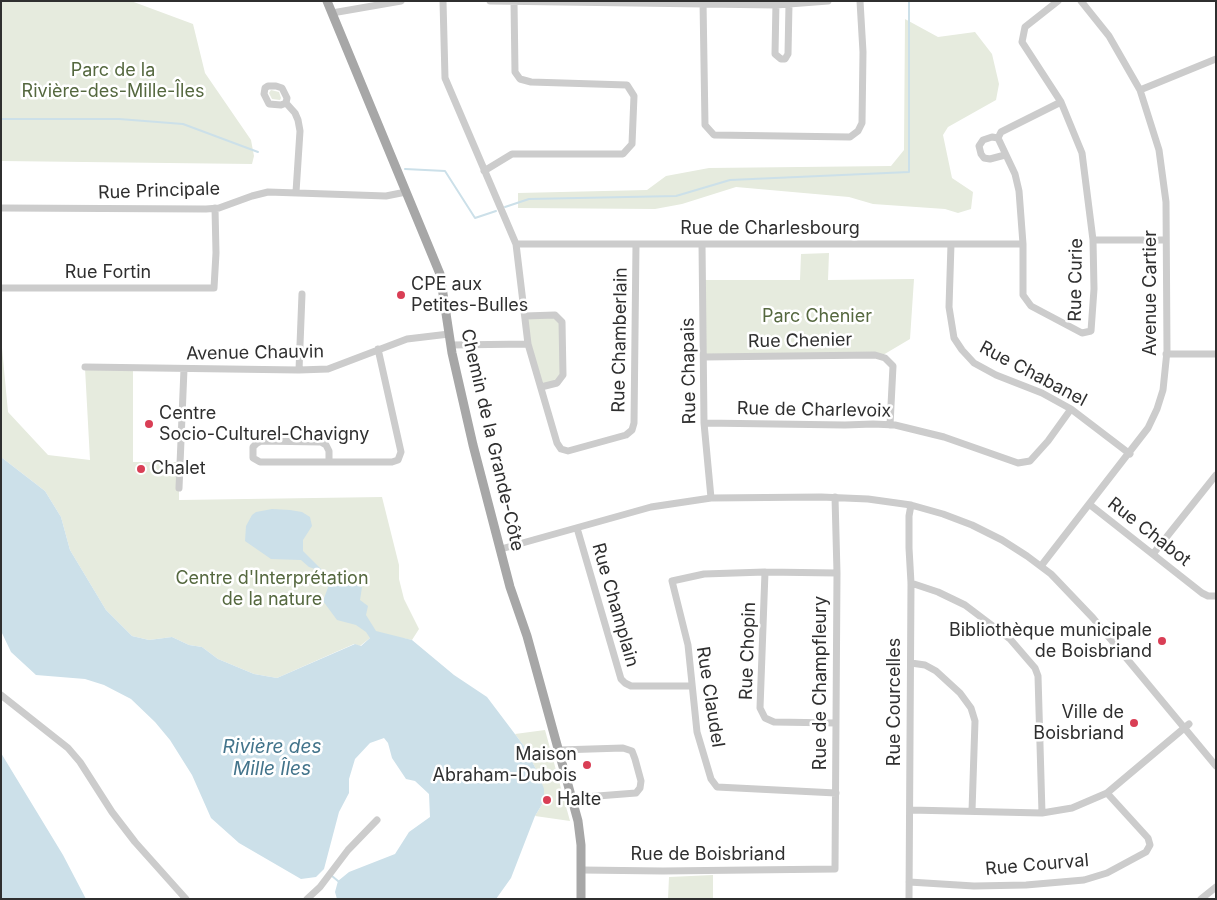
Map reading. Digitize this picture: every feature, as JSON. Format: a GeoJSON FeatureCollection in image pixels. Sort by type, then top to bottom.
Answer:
{"type":"FeatureCollection","features":[{"type":"Feature","properties":{"kind":"main road","name":"Chemin de la Grande-Côte"},"geometry":{"type":"LineString","coordinates":[[327,1],[440,274],[451,345],[467,419],[511,591],[527,636],[581,835],[582,899]]}},
{"type":"Feature","properties":{"kind":"street"},"geometry":{"type":"LineString","coordinates":[[332,13],[401,1]]}},
{"type":"Feature","properties":{"kind":"street","name":"Rue Chamberlain"},"geometry":{"type":"LineString","coordinates":[[443,1],[445,78],[516,244],[528,344],[557,443],[561,449],[568,451],[626,436],[632,430],[634,423],[636,244]]}},
{"type":"Feature","properties":{"kind":"street"},"geometry":{"type":"LineString","coordinates":[[490,1],[789,4],[828,1]]}},
{"type":"Feature","properties":{"kind":"street"},"geometry":{"type":"LineString","coordinates":[[703,3],[705,125],[714,135],[850,137],[858,131],[862,123],[863,52],[860,1]]}},
{"type":"Feature","properties":{"kind":"street","name":"Rue Curie"},"geometry":{"type":"LineString","coordinates":[[998,138],[1015,174],[1019,191],[1023,244],[1023,294],[1031,306],[1082,333],[1091,331],[1094,289],[1093,240],[1082,153],[1061,102],[1022,42],[1025,27],[1058,1]]}},
{"type":"Feature","properties":{"kind":"street","name":"Avenue Cartier"},"geometry":{"type":"LineString","coordinates":[[1041,566],[1145,433],[1157,409],[1163,390],[1166,354],[1166,202],[1159,150],[1140,90],[1109,36],[1080,1]]}},
{"type":"Feature","properties":{"kind":"street"},"geometry":{"type":"LineString","coordinates":[[484,171],[512,154],[623,154],[632,144],[634,96],[627,85],[531,82],[520,79],[515,72],[514,2]]}},
{"type":"Feature","properties":{"kind":"street"},"geometry":{"type":"LineString","coordinates":[[776,3],[775,54],[778,58],[783,59],[788,56],[789,4]]}},
{"type":"Feature","properties":{"kind":"street"},"geometry":{"type":"LineString","coordinates":[[1140,90],[1216,59]]}},
{"type":"Feature","properties":{"kind":"street"},"geometry":{"type":"LineString","coordinates":[[1005,155],[990,159],[984,158],[980,154],[979,146],[983,140],[998,138],[1001,132],[1061,102]]}},
{"type":"Feature","properties":{"kind":"street"},"geometry":{"type":"LineString","coordinates":[[286,103],[295,113],[300,128],[296,192]]}},
{"type":"Feature","properties":{"kind":"street","name":"Rue Principale"},"geometry":{"type":"LineString","coordinates":[[1,208],[215,208],[260,193],[296,192],[386,196],[406,192]]}},
{"type":"Feature","properties":{"kind":"street","name":"Rue Fortin"},"geometry":{"type":"LineString","coordinates":[[1,288],[214,288],[216,253],[215,208]]}},
{"type":"Feature","properties":{"kind":"street"},"geometry":{"type":"LineString","coordinates":[[1093,240],[1166,240]]}},
{"type":"Feature","properties":{"kind":"street","name":"Rue de Charlesbourg"},"geometry":{"type":"LineString","coordinates":[[516,244],[1023,244]]}},
{"type":"Feature","properties":{"kind":"street","name":"Rue Chapais"},"geometry":{"type":"LineString","coordinates":[[702,244],[704,422],[711,498]]}},
{"type":"Feature","properties":{"kind":"street","name":"Rue Chabanel"},"geometry":{"type":"LineString","coordinates":[[951,244],[949,307],[954,338],[962,350],[974,363],[996,375],[1042,393],[1071,409],[1130,454]]}},
{"type":"Feature","properties":{"kind":"street"},"geometry":{"type":"LineString","coordinates":[[299,370],[302,294]]}},
{"type":"Feature","properties":{"kind":"street"},"geometry":{"type":"LineString","coordinates":[[526,316],[555,315],[562,322],[563,375],[557,383],[541,387]]}},
{"type":"Feature","properties":{"kind":"street","name":"Avenue Chauvin"},"geometry":{"type":"LineString","coordinates":[[85,367],[328,369],[412,338],[449,334]]}},
{"type":"Feature","properties":{"kind":"street"},"geometry":{"type":"LineString","coordinates":[[451,345],[528,344]]}},
{"type":"Feature","properties":{"kind":"street"},"geometry":{"type":"LineString","coordinates":[[329,462],[329,451],[326,445],[321,442],[261,441],[256,443],[253,448],[253,458],[260,462],[329,462],[393,462],[400,459],[401,452],[378,349]]}},
{"type":"Feature","properties":{"kind":"street"},"geometry":{"type":"LineString","coordinates":[[1166,354],[1216,354]]}},
{"type":"Feature","properties":{"kind":"street","name":"Rue Chenier"},"geometry":{"type":"LineString","coordinates":[[704,357],[875,355],[885,358],[893,366],[890,425]]}},
{"type":"Feature","properties":{"kind":"street"},"geometry":{"type":"LineString","coordinates":[[179,488],[184,369]]}},
{"type":"Feature","properties":{"kind":"street","name":"Rue de Charlevoix"},"geometry":{"type":"LineString","coordinates":[[704,422],[890,425],[944,437],[1018,463],[1030,462],[1071,409]]}},
{"type":"Feature","properties":{"kind":"street"},"geometry":{"type":"LineString","coordinates":[[1152,554],[1216,475]]}},
{"type":"Feature","properties":{"kind":"street"},"geometry":{"type":"LineString","coordinates":[[501,549],[651,507],[711,498],[834,497],[876,499],[912,505],[943,514],[983,530],[1017,549],[1041,566],[1084,608],[1187,726],[1216,766]]}},
{"type":"Feature","properties":{"kind":"street","name":"Rue de Champfleury"},"geometry":{"type":"LineString","coordinates":[[834,497],[837,573],[835,869]]}},
{"type":"Feature","properties":{"kind":"street","name":"Rue Chabot"},"geometry":{"type":"LineString","coordinates":[[1089,504],[1202,593],[1210,597],[1216,596]]}},
{"type":"Feature","properties":{"kind":"street","name":"Rue Courcelles"},"geometry":{"type":"LineString","coordinates":[[909,899],[911,583],[909,516],[912,505]]}},
{"type":"Feature","properties":{"kind":"street","name":"Rue Champlain"},"geometry":{"type":"LineString","coordinates":[[577,528],[621,679],[631,686],[692,686]]}},
{"type":"Feature","properties":{"kind":"street"},"geometry":{"type":"LineString","coordinates":[[765,572],[837,573]]}},
{"type":"Feature","properties":{"kind":"street","name":"Rue Claudel"},"geometry":{"type":"LineString","coordinates":[[765,572],[704,574],[672,581],[688,645],[697,732],[711,779],[717,788],[836,793]]}},
{"type":"Feature","properties":{"kind":"street","name":"Rue Chopin"},"geometry":{"type":"LineString","coordinates":[[765,572],[760,708],[764,718],[774,722],[836,723]]}},
{"type":"Feature","properties":{"kind":"street"},"geometry":{"type":"LineString","coordinates":[[911,583],[938,592],[965,605],[1010,639],[1035,668],[1038,676],[1042,813]]}},
{"type":"Feature","properties":{"kind":"street"},"geometry":{"type":"LineString","coordinates":[[911,663],[925,665],[936,671],[960,693],[971,708],[975,721],[972,811]]}},
{"type":"Feature","properties":{"kind":"street"},"geometry":{"type":"LineString","coordinates":[[1,694],[68,748],[80,762],[112,812],[135,842],[186,899]]}},
{"type":"Feature","properties":{"kind":"street"},"geometry":{"type":"LineString","coordinates":[[910,810],[1042,813],[1072,808],[1107,793],[1187,726]]}},
{"type":"Feature","properties":{"kind":"street"},"geometry":{"type":"LineString","coordinates":[[559,750],[626,748],[632,751],[641,781],[640,788],[636,793],[572,798]]}},
{"type":"Feature","properties":{"kind":"street","name":"Rue Courval"},"geometry":{"type":"LineString","coordinates":[[909,882],[974,886],[1026,885],[1084,880],[1106,873],[1146,852],[1150,845],[1148,838],[1107,793]]}},
{"type":"Feature","properties":{"kind":"street"},"geometry":{"type":"LineString","coordinates":[[307,899],[320,888],[348,850],[377,820]]}},
{"type":"Feature","properties":{"kind":"street","name":"Rue de Boisbriand"},"geometry":{"type":"LineString","coordinates":[[582,870],[835,869]]}},
{"type":"Feature","properties":{"kind":"street"},"geometry":{"type":"LineString","coordinates":[[1201,899],[1216,887]]}},
{"type":"Feature","properties":{"kind":"green space","name":"Parc de la Rivière-des-Mille-Îles"},"geometry":{"type":"Polygon","coordinates":[[[1,1],[131,1],[193,24],[205,73],[251,140],[254,156],[252,164],[1,161],[1,1]]]}},
{"type":"Feature","properties":{"kind":"green space"},"geometry":{"type":"Polygon","coordinates":[[[905,19],[938,37],[975,32],[992,54],[999,84],[996,100],[948,127],[943,135],[952,178],[973,192],[971,209],[958,213],[945,209],[873,204],[849,197],[736,187],[682,204],[655,209],[518,208],[518,193],[647,190],[666,176],[709,168],[891,166],[904,150],[905,19]]]}},
{"type":"Feature","properties":{"kind":"green space"},"geometry":{"type":"Polygon","coordinates":[[[271,90],[279,92],[280,100],[272,99],[269,93],[271,90]]]}},
{"type":"Feature","properties":{"kind":"green space","name":"Parc Chenier"},"geometry":{"type":"Polygon","coordinates":[[[829,253],[828,280],[914,279],[910,339],[883,355],[704,357],[703,280],[800,280],[801,254],[829,253]]]}},
{"type":"Feature","properties":{"kind":"green space"},"geometry":{"type":"Polygon","coordinates":[[[555,315],[562,322],[563,375],[557,383],[541,387],[528,344],[525,316],[555,315]]]}},
{"type":"Feature","properties":{"kind":"green space","name":"Centre d'Interprétation de la nature"},"geometry":{"type":"Polygon","coordinates":[[[1,337],[8,412],[48,455],[90,460],[85,368],[133,368],[133,462],[179,462],[179,500],[382,497],[399,565],[399,579],[404,599],[419,629],[412,640],[397,637],[370,638],[360,646],[354,644],[277,678],[254,674],[218,659],[202,647],[189,645],[172,637],[149,640],[132,636],[106,610],[70,550],[61,517],[45,491],[1,457],[1,337]]]}},
{"type":"Feature","properties":{"kind":"green space"},"geometry":{"type":"Polygon","coordinates":[[[545,730],[570,821],[535,816],[544,801],[538,773],[524,746],[515,734],[545,730]]]}},
{"type":"Feature","properties":{"kind":"green space"},"geometry":{"type":"Polygon","coordinates":[[[713,875],[713,899],[668,899],[669,877],[713,875]]]}},
{"type":"Feature","properties":{"kind":"water","name":"Rivière des Mille Îles"},"geometry":{"type":"Polygon","coordinates":[[[1,457],[45,491],[61,517],[70,550],[106,610],[132,636],[149,640],[172,637],[189,645],[202,647],[218,659],[254,674],[277,678],[355,644],[361,646],[370,638],[366,632],[356,625],[337,620],[323,601],[330,582],[318,570],[309,567],[301,560],[271,559],[245,541],[246,526],[252,515],[256,512],[272,509],[290,510],[302,512],[310,517],[312,526],[303,540],[303,551],[331,579],[344,583],[355,583],[362,587],[360,600],[368,606],[366,615],[376,631],[412,640],[454,675],[487,697],[524,746],[538,773],[544,789],[544,801],[535,816],[511,878],[496,899],[337,899],[335,892],[338,881],[349,872],[395,854],[409,832],[430,817],[429,794],[415,781],[406,779],[392,758],[388,743],[384,738],[370,743],[355,759],[349,779],[349,793],[339,812],[324,869],[316,877],[301,879],[239,843],[211,818],[192,775],[170,740],[155,722],[131,699],[104,685],[85,679],[36,675],[11,652],[1,631],[1,457]]]}},
{"type":"Feature","properties":{"kind":"water"},"geometry":{"type":"Polygon","coordinates":[[[1,753],[63,855],[86,899],[1,899],[1,753]]]}},
{"type":"Feature","properties":{"kind":"waterway"},"geometry":{"type":"LineString","coordinates":[[505,207],[529,199],[676,196],[730,180],[909,172],[909,1]]}},
{"type":"Feature","properties":{"kind":"waterway"},"geometry":{"type":"LineString","coordinates":[[1,119],[119,119],[183,124],[258,152]]}},
{"type":"Feature","properties":{"kind":"waterway"},"geometry":{"type":"LineString","coordinates":[[405,169],[445,171],[475,218],[496,211]]}},
{"type":"Feature","properties":{"kind":"waterway"},"geometry":{"type":"LineString","coordinates":[[332,876],[338,881]]}},
{"type":"Feature","properties":{"kind":"place","name":"CPE aux Petites-Bulles"},"geometry":{"type":"Point","coordinates":[401,295]}},
{"type":"Feature","properties":{"kind":"place","name":"Centre Socio-Culturel-Chavigny"},"geometry":{"type":"Point","coordinates":[149,424]}},
{"type":"Feature","properties":{"kind":"place","name":"Chalet"},"geometry":{"type":"Point","coordinates":[141,469]}},
{"type":"Feature","properties":{"kind":"place","name":"Bibliothèque municipale de Boisbriand"},"geometry":{"type":"Point","coordinates":[1162,641]}},
{"type":"Feature","properties":{"kind":"place","name":"Ville de Boisbriand"},"geometry":{"type":"Point","coordinates":[1134,723]}},
{"type":"Feature","properties":{"kind":"place","name":"Maison Abraham-Dubois"},"geometry":{"type":"Point","coordinates":[587,765]}},
{"type":"Feature","properties":{"kind":"place","name":"Halte"},"geometry":{"type":"Point","coordinates":[547,800]}}]}
